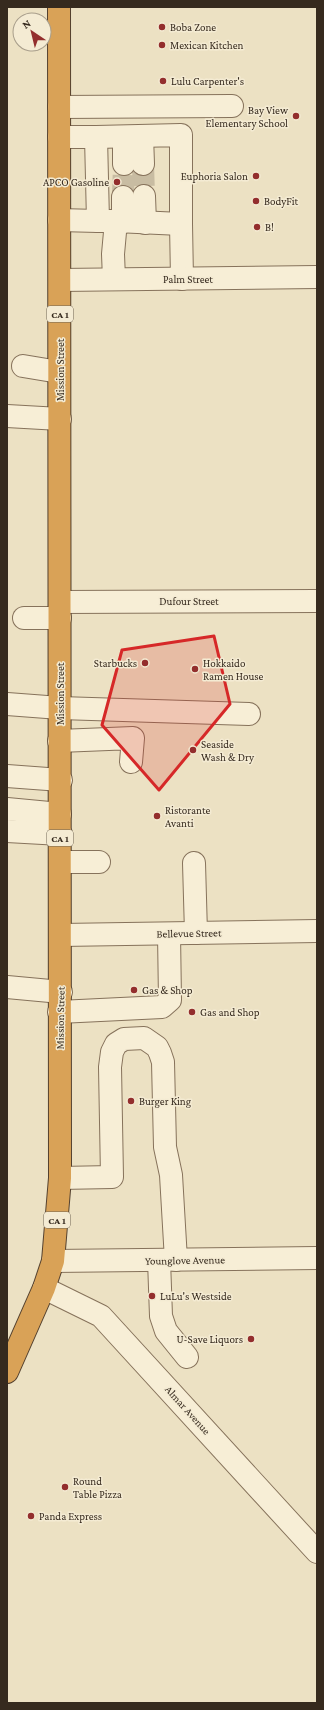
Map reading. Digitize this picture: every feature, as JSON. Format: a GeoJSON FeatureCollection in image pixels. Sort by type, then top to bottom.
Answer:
{"type":"FeatureCollection","features":[{"type":"Feature","properties":{"kind":"highway","name":"Mission Street"},"geometry":{"type":"LineString","coordinates":[[7,1372],[13,1344],[44,1288],[53,1261],[60,1178],[61,780],[59,741],[59,7]]}},
{"type":"Feature","properties":{"kind":"street"},"geometry":{"type":"LineString","coordinates":[[59,107],[232,106]]}},
{"type":"Feature","properties":{"kind":"street"},"geometry":{"type":"LineString","coordinates":[[59,138],[181,135],[182,279]]}},
{"type":"Feature","properties":{"kind":"street"},"geometry":{"type":"LineString","coordinates":[[133,136],[133,164]]}},
{"type":"Feature","properties":{"kind":"street"},"geometry":{"type":"LineString","coordinates":[[96,137],[112,221],[114,279]]}},
{"type":"Feature","properties":{"kind":"street"},"geometry":{"type":"LineString","coordinates":[[112,221],[133,197],[145,223]]}},
{"type":"Feature","properties":{"kind":"street"},"geometry":{"type":"LineString","coordinates":[[59,220],[181,224]]}},
{"type":"Feature","properties":{"kind":"street","name":"Palm Street"},"geometry":{"type":"LineString","coordinates":[[60,280],[317,277]]}},
{"type":"Feature","properties":{"kind":"street"},"geometry":{"type":"LineString","coordinates":[[24,366],[59,372]]}},
{"type":"Feature","properties":{"kind":"street"},"geometry":{"type":"LineString","coordinates":[[7,416],[60,419]]}},
{"type":"Feature","properties":{"kind":"street","name":"Dufour Street"},"geometry":{"type":"LineString","coordinates":[[24,618],[60,610],[317,601]]}},
{"type":"Feature","properties":{"kind":"street"},"geometry":{"type":"LineString","coordinates":[[7,704],[60,708],[249,714]]}},
{"type":"Feature","properties":{"kind":"street"},"geometry":{"type":"LineString","coordinates":[[59,741],[133,738],[131,762]]}},
{"type":"Feature","properties":{"kind":"street"},"geometry":{"type":"LineString","coordinates":[[8,772],[61,780]]}},
{"type":"Feature","properties":{"kind":"street"},"geometry":{"type":"LineString","coordinates":[[7,809],[60,824]]}},
{"type":"Feature","properties":{"kind":"street"},"geometry":{"type":"LineString","coordinates":[[7,831],[60,824]]}},
{"type":"Feature","properties":{"kind":"street"},"geometry":{"type":"LineString","coordinates":[[60,862],[98,862]]}},
{"type":"Feature","properties":{"kind":"street"},"geometry":{"type":"LineString","coordinates":[[194,863],[196,933]]}},
{"type":"Feature","properties":{"kind":"street","name":"Bellevue Street"},"geometry":{"type":"LineString","coordinates":[[61,935],[317,931]]}},
{"type":"Feature","properties":{"kind":"street"},"geometry":{"type":"LineString","coordinates":[[7,987],[60,1002],[162,1007],[170,1000],[169,934]]}},
{"type":"Feature","properties":{"kind":"street"},"geometry":{"type":"LineString","coordinates":[[60,1178],[112,1177],[110,1067],[112,1052],[116,1044],[124,1039],[144,1038],[157,1047],[163,1062],[165,1147],[171,1175],[168,1260],[161,1316],[166,1331],[187,1357]]}},
{"type":"Feature","properties":{"kind":"street","name":"Younglove Avenue"},"geometry":{"type":"LineString","coordinates":[[53,1261],[317,1258]]}},
{"type":"Feature","properties":{"kind":"street","name":"Almar Avenue"},"geometry":{"type":"LineString","coordinates":[[44,1288],[101,1316],[317,1552]]}},
{"type":"Feature","properties":{"kind":"highlighted area"},"geometry":{"type":"Polygon","coordinates":[[[214,636],[230,704],[159,790],[102,725],[122,650],[214,636]]]}},
{"type":"Feature","properties":{"kind":"tunnel"},"geometry":{"type":"LineString","coordinates":[[123,197],[124,164]]}},
{"type":"Feature","properties":{"kind":"tunnel"},"geometry":{"type":"LineString","coordinates":[[143,164],[144,196]]}},
{"type":"Feature","properties":{"kind":"place","name":"Boba Zone"},"geometry":{"type":"Point","coordinates":[162,27]}},
{"type":"Feature","properties":{"kind":"place","name":"Mexican Kitchen"},"geometry":{"type":"Point","coordinates":[162,45]}},
{"type":"Feature","properties":{"kind":"place","name":"Lulu Carpenter's"},"geometry":{"type":"Point","coordinates":[163,81]}},
{"type":"Feature","properties":{"kind":"place","name":"Bay View Elementary School"},"geometry":{"type":"Point","coordinates":[296,116]}},
{"type":"Feature","properties":{"kind":"place","name":"Euphoria Salon"},"geometry":{"type":"Point","coordinates":[256,176]}},
{"type":"Feature","properties":{"kind":"place","name":"APCO Gasoline"},"geometry":{"type":"Point","coordinates":[117,182]}},
{"type":"Feature","properties":{"kind":"place","name":"BodyFit"},"geometry":{"type":"Point","coordinates":[256,201]}},
{"type":"Feature","properties":{"kind":"place","name":"B!"},"geometry":{"type":"Point","coordinates":[257,227]}},
{"type":"Feature","properties":{"kind":"place","name":"Starbucks"},"geometry":{"type":"Point","coordinates":[145,663]}},
{"type":"Feature","properties":{"kind":"place","name":"Hokkaido Ramen House"},"geometry":{"type":"Point","coordinates":[195,669]}},
{"type":"Feature","properties":{"kind":"place","name":"Seaside Wash & Dry"},"geometry":{"type":"Point","coordinates":[193,750]}},
{"type":"Feature","properties":{"kind":"place","name":"Ristorante Avanti"},"geometry":{"type":"Point","coordinates":[157,816]}},
{"type":"Feature","properties":{"kind":"place","name":"Gas & Shop"},"geometry":{"type":"Point","coordinates":[134,990]}},
{"type":"Feature","properties":{"kind":"place","name":"Gas and Shop"},"geometry":{"type":"Point","coordinates":[192,1012]}},
{"type":"Feature","properties":{"kind":"place","name":"Burger King"},"geometry":{"type":"Point","coordinates":[131,1101]}},
{"type":"Feature","properties":{"kind":"place","name":"LuLu's Westside"},"geometry":{"type":"Point","coordinates":[152,1296]}},
{"type":"Feature","properties":{"kind":"place","name":"U-Save Liquors"},"geometry":{"type":"Point","coordinates":[251,1339]}},
{"type":"Feature","properties":{"kind":"place","name":"Round Table Pizza"},"geometry":{"type":"Point","coordinates":[65,1487]}},
{"type":"Feature","properties":{"kind":"place","name":"Panda Express"},"geometry":{"type":"Point","coordinates":[31,1516]}}]}
